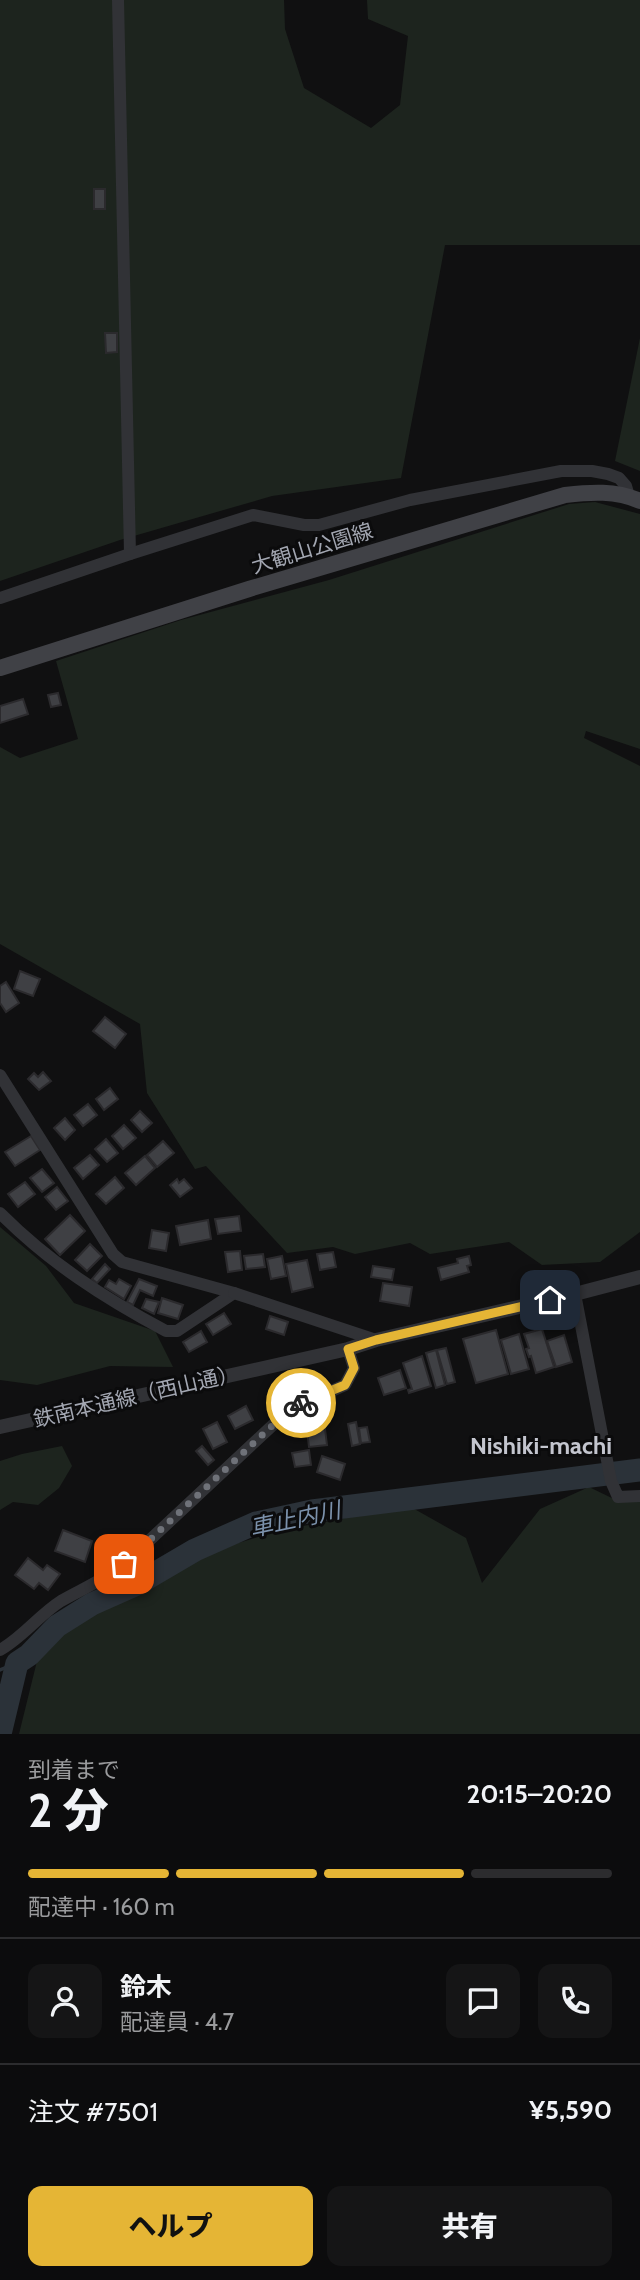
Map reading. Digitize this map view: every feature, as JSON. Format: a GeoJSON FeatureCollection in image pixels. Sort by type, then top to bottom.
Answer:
{"type":"FeatureCollection","features":[{"type":"Feature","properties":{"kind":"main road","name":"大観山公園線"},"geometry":{"type":"LineString","coordinates":[[0,668],[317,568],[565,495],[598,492],[634,498]]}},
{"type":"Feature","properties":{"kind":"street"},"geometry":{"type":"LineString","coordinates":[[118,0],[130,554]]}},
{"type":"Feature","properties":{"kind":"street"},"geometry":{"type":"LineString","coordinates":[[0,598],[253,516],[318,525],[410,500],[561,471],[592,471],[619,478],[634,498]]}},
{"type":"Feature","properties":{"kind":"street"},"geometry":{"type":"LineString","coordinates":[[0,1074],[113,1254],[122,1262],[234,1293],[376,1340]]}},
{"type":"Feature","properties":{"kind":"street"},"geometry":{"type":"LineString","coordinates":[[0,1213],[78,1280],[166,1331],[177,1331],[234,1293]]}},
{"type":"Feature","properties":{"kind":"street","name":"鉄南本通線（西山通）"},"geometry":{"type":"LineString","coordinates":[[0,1427],[348,1349],[640,1277]]}},
{"type":"Feature","properties":{"kind":"street"},"geometry":{"type":"LineString","coordinates":[[575,1294],[611,1481],[618,1497],[640,1496]]}},
{"type":"Feature","properties":{"kind":"street"},"geometry":{"type":"LineString","coordinates":[[0,1650],[24,1634],[61,1601],[104,1580],[124,1564],[289,1410],[345,1385],[354,1368],[348,1349]]}},
{"type":"Feature","properties":{"kind":"shaded area"},"geometry":{"type":"Polygon","coordinates":[[[0,0],[284,0],[285,29],[304,88],[371,128],[400,105],[408,36],[368,19],[367,0],[640,0],[640,245],[445,245],[401,478],[272,496],[120,540],[0,581],[0,0]]]}},
{"type":"Feature","properties":{"kind":"shaded area"},"geometry":{"type":"Polygon","coordinates":[[[640,338],[640,471],[615,461],[640,338]]]}},
{"type":"Feature","properties":{"kind":"shaded area"},"geometry":{"type":"Polygon","coordinates":[[[595,502],[640,514],[640,749],[586,731],[584,738],[640,766],[640,1232],[600,1262],[542,1265],[509,1242],[430,1254],[410,1243],[355,1254],[333,1247],[287,1253],[206,1166],[195,1169],[147,1093],[140,1024],[0,944],[0,747],[20,758],[78,739],[56,661],[181,620],[329,580],[569,504],[595,502]]]}},
{"type":"Feature","properties":{"kind":"shaded area"},"geometry":{"type":"Polygon","coordinates":[[[0,1227],[46,1266],[74,1303],[155,1331],[173,1367],[110,1366],[37,1385],[0,1380],[0,1227]]]}},
{"type":"Feature","properties":{"kind":"shaded area"},"geometry":{"type":"Polygon","coordinates":[[[62,1446],[72,1466],[59,1488],[38,1505],[13,1502],[0,1510],[0,1461],[62,1446]]]}},
{"type":"Feature","properties":{"kind":"shaded area"},"geometry":{"type":"Polygon","coordinates":[[[589,1487],[620,1502],[640,1501],[640,1734],[19,1734],[37,1661],[59,1632],[85,1615],[140,1592],[221,1548],[282,1530],[409,1506],[466,1538],[482,1583],[540,1509],[589,1487]]]}},
{"type":"Feature","properties":{"kind":"building"},"geometry":{"type":"Polygon","coordinates":[[[94,189],[105,189],[105,209],[94,209],[94,189]]]}},
{"type":"Feature","properties":{"kind":"building"},"geometry":{"type":"Polygon","coordinates":[[[105,333],[117,333],[117,352],[106,353],[105,333]]]}},
{"type":"Feature","properties":{"kind":"building"},"geometry":{"type":"Polygon","coordinates":[[[58,693],[61,705],[51,707],[48,695],[58,693]]]}},
{"type":"Feature","properties":{"kind":"building"},"geometry":{"type":"Polygon","coordinates":[[[23,699],[28,714],[0,723],[0,706],[23,699]]]}},
{"type":"Feature","properties":{"kind":"building"},"geometry":{"type":"Polygon","coordinates":[[[20,971],[40,979],[33,996],[14,989],[20,971]]]}},
{"type":"Feature","properties":{"kind":"building"},"geometry":{"type":"Polygon","coordinates":[[[6,982],[19,1003],[6,1012],[0,1003],[0,986],[6,982]]]}},
{"type":"Feature","properties":{"kind":"building"},"geometry":{"type":"Polygon","coordinates":[[[105,1017],[126,1034],[115,1048],[93,1031],[105,1017]]]}},
{"type":"Feature","properties":{"kind":"building"},"geometry":{"type":"Polygon","coordinates":[[[43,1072],[51,1081],[39,1090],[28,1079],[34,1073],[38,1077],[43,1072]]]}},
{"type":"Feature","properties":{"kind":"building"},"geometry":{"type":"Polygon","coordinates":[[[110,1088],[118,1099],[104,1110],[96,1099],[110,1088]]]}},
{"type":"Feature","properties":{"kind":"building"},"geometry":{"type":"Polygon","coordinates":[[[88,1104],[97,1115],[83,1126],[74,1115],[88,1104]]]}},
{"type":"Feature","properties":{"kind":"building"},"geometry":{"type":"Polygon","coordinates":[[[140,1111],[152,1123],[142,1132],[131,1120],[140,1111]]]}},
{"type":"Feature","properties":{"kind":"building"},"geometry":{"type":"Polygon","coordinates":[[[65,1118],[75,1130],[65,1140],[54,1128],[65,1118]]]}},
{"type":"Feature","properties":{"kind":"building"},"geometry":{"type":"Polygon","coordinates":[[[124,1125],[136,1138],[123,1149],[112,1136],[124,1125]]]}},
{"type":"Feature","properties":{"kind":"building"},"geometry":{"type":"Polygon","coordinates":[[[31,1136],[40,1150],[15,1166],[5,1152],[31,1136]]]}},
{"type":"Feature","properties":{"kind":"building"},"geometry":{"type":"Polygon","coordinates":[[[106,1139],[118,1153],[107,1162],[95,1149],[106,1139]]]}},
{"type":"Feature","properties":{"kind":"building"},"geometry":{"type":"Polygon","coordinates":[[[163,1141],[174,1153],[157,1167],[147,1155],[163,1141]]]}},
{"type":"Feature","properties":{"kind":"building"},"geometry":{"type":"Polygon","coordinates":[[[90,1155],[99,1165],[83,1179],[74,1168],[90,1155]]]}},
{"type":"Feature","properties":{"kind":"building"},"geometry":{"type":"Polygon","coordinates":[[[145,1156],[155,1168],[136,1185],[125,1173],[145,1156]]]}},
{"type":"Feature","properties":{"kind":"building"},"geometry":{"type":"Polygon","coordinates":[[[42,1169],[54,1183],[42,1192],[30,1178],[42,1169]]]}},
{"type":"Feature","properties":{"kind":"building"},"geometry":{"type":"Polygon","coordinates":[[[115,1177],[124,1188],[106,1204],[96,1194],[115,1177]]]}},
{"type":"Feature","properties":{"kind":"building"},"geometry":{"type":"Polygon","coordinates":[[[177,1179],[179,1183],[184,1179],[192,1188],[180,1197],[170,1185],[177,1179]]]}},
{"type":"Feature","properties":{"kind":"building"},"geometry":{"type":"Polygon","coordinates":[[[25,1182],[35,1194],[18,1207],[8,1194],[25,1182]]]}},
{"type":"Feature","properties":{"kind":"building"},"geometry":{"type":"Polygon","coordinates":[[[57,1187],[68,1201],[56,1210],[45,1197],[57,1187]]]}},
{"type":"Feature","properties":{"kind":"building"},"geometry":{"type":"Polygon","coordinates":[[[70,1215],[85,1231],[60,1255],[45,1239],[70,1215]]]}},
{"type":"Feature","properties":{"kind":"building"},"geometry":{"type":"Polygon","coordinates":[[[239,1216],[241,1231],[218,1234],[215,1219],[239,1216]]]}},
{"type":"Feature","properties":{"kind":"building"},"geometry":{"type":"Polygon","coordinates":[[[208,1220],[211,1239],[180,1245],[176,1226],[208,1220]]]}},
{"type":"Feature","properties":{"kind":"building"},"geometry":{"type":"Polygon","coordinates":[[[152,1230],[169,1233],[166,1251],[149,1248],[152,1230]]]}},
{"type":"Feature","properties":{"kind":"building"},"geometry":{"type":"Polygon","coordinates":[[[90,1244],[102,1256],[87,1271],[75,1260],[90,1244]]]}},
{"type":"Feature","properties":{"kind":"building"},"geometry":{"type":"Polygon","coordinates":[[[240,1251],[242,1270],[228,1272],[225,1252],[240,1251]]]}},
{"type":"Feature","properties":{"kind":"building"},"geometry":{"type":"Polygon","coordinates":[[[333,1252],[336,1267],[320,1270],[317,1254],[333,1252]]]}},
{"type":"Feature","properties":{"kind":"building"},"geometry":{"type":"Polygon","coordinates":[[[263,1254],[265,1267],[246,1269],[244,1256],[263,1254]]]}},
{"type":"Feature","properties":{"kind":"building"},"geometry":{"type":"Polygon","coordinates":[[[282,1256],[286,1276],[271,1279],[267,1259],[282,1256]]]}},
{"type":"Feature","properties":{"kind":"building"},"geometry":{"type":"Polygon","coordinates":[[[469,1256],[469,1272],[441,1280],[438,1268],[458,1263],[457,1259],[469,1256]]]}},
{"type":"Feature","properties":{"kind":"building"},"geometry":{"type":"Polygon","coordinates":[[[307,1260],[313,1287],[292,1292],[286,1264],[307,1260]]]}},
{"type":"Feature","properties":{"kind":"building"},"geometry":{"type":"Polygon","coordinates":[[[105,1264],[110,1269],[97,1283],[92,1279],[105,1264]]]}},
{"type":"Feature","properties":{"kind":"building"},"geometry":{"type":"Polygon","coordinates":[[[373,1266],[394,1269],[392,1280],[371,1277],[373,1266]]]}},
{"type":"Feature","properties":{"kind":"building"},"geometry":{"type":"Polygon","coordinates":[[[119,1279],[131,1286],[124,1299],[105,1287],[109,1280],[116,1284],[119,1279]]]}},
{"type":"Feature","properties":{"kind":"building"},"geometry":{"type":"Polygon","coordinates":[[[139,1279],[157,1286],[153,1296],[140,1290],[133,1305],[127,1302],[139,1279]]]}},
{"type":"Feature","properties":{"kind":"building"},"geometry":{"type":"Polygon","coordinates":[[[383,1283],[412,1287],[409,1306],[380,1301],[383,1283]]]}},
{"type":"Feature","properties":{"kind":"building"},"geometry":{"type":"Polygon","coordinates":[[[162,1298],[183,1305],[178,1319],[158,1313],[162,1298]]]}},
{"type":"Feature","properties":{"kind":"building"},"geometry":{"type":"Polygon","coordinates":[[[146,1299],[159,1302],[154,1314],[142,1308],[146,1299]]]}},
{"type":"Feature","properties":{"kind":"building"},"geometry":{"type":"Polygon","coordinates":[[[224,1313],[231,1324],[213,1335],[206,1324],[224,1313]]]}},
{"type":"Feature","properties":{"kind":"building"},"geometry":{"type":"Polygon","coordinates":[[[270,1316],[288,1322],[284,1335],[266,1329],[270,1316]]]}},
{"type":"Feature","properties":{"kind":"building"},"geometry":{"type":"Polygon","coordinates":[[[542,1329],[554,1367],[536,1373],[526,1349],[529,1348],[524,1334],[542,1329]]]}},
{"type":"Feature","properties":{"kind":"building"},"geometry":{"type":"Polygon","coordinates":[[[496,1330],[508,1374],[476,1383],[463,1339],[496,1330]]]}},
{"type":"Feature","properties":{"kind":"building"},"geometry":{"type":"Polygon","coordinates":[[[201,1331],[207,1342],[189,1352],[183,1342],[201,1331]]]}},
{"type":"Feature","properties":{"kind":"building"},"geometry":{"type":"Polygon","coordinates":[[[519,1334],[529,1369],[511,1374],[501,1340],[519,1334]]]}},
{"type":"Feature","properties":{"kind":"building"},"geometry":{"type":"Polygon","coordinates":[[[564,1335],[572,1362],[556,1367],[547,1341],[564,1335]]]}},
{"type":"Feature","properties":{"kind":"building"},"geometry":{"type":"Polygon","coordinates":[[[446,1348],[455,1382],[447,1384],[437,1350],[446,1348]]]}},
{"type":"Feature","properties":{"kind":"building"},"geometry":{"type":"Polygon","coordinates":[[[436,1350],[445,1385],[436,1388],[426,1353],[436,1350]]]}},
{"type":"Feature","properties":{"kind":"building"},"geometry":{"type":"Polygon","coordinates":[[[422,1356],[431,1386],[409,1393],[408,1390],[412,1389],[403,1363],[422,1356]]]}},
{"type":"Feature","properties":{"kind":"building"},"geometry":{"type":"Polygon","coordinates":[[[400,1370],[406,1388],[384,1395],[378,1378],[400,1370]]]}},
{"type":"Feature","properties":{"kind":"building"},"geometry":{"type":"Polygon","coordinates":[[[246,1406],[253,1420],[235,1429],[228,1416],[246,1406]]]}},
{"type":"Feature","properties":{"kind":"building"},"geometry":{"type":"Polygon","coordinates":[[[217,1422],[227,1442],[213,1449],[203,1429],[217,1422]]]}},
{"type":"Feature","properties":{"kind":"building"},"geometry":{"type":"Polygon","coordinates":[[[356,1422],[360,1444],[352,1446],[348,1424],[356,1422]]]}},
{"type":"Feature","properties":{"kind":"building"},"geometry":{"type":"Polygon","coordinates":[[[367,1427],[370,1442],[361,1443],[359,1428],[367,1427]]]}},
{"type":"Feature","properties":{"kind":"building"},"geometry":{"type":"Polygon","coordinates":[[[325,1429],[327,1445],[309,1447],[307,1431],[325,1429]]]}},
{"type":"Feature","properties":{"kind":"building"},"geometry":{"type":"Polygon","coordinates":[[[202,1446],[214,1460],[208,1465],[196,1451],[202,1446]]]}},
{"type":"Feature","properties":{"kind":"building"},"geometry":{"type":"Polygon","coordinates":[[[309,1450],[311,1465],[295,1467],[292,1453],[309,1450]]]}},
{"type":"Feature","properties":{"kind":"building"},"geometry":{"type":"Polygon","coordinates":[[[322,1456],[345,1464],[340,1480],[317,1472],[322,1456]]]}},
{"type":"Feature","properties":{"kind":"building"},"geometry":{"type":"Polygon","coordinates":[[[63,1530],[92,1541],[85,1562],[55,1551],[63,1530]]]}},
{"type":"Feature","properties":{"kind":"building"},"geometry":{"type":"Polygon","coordinates":[[[28,1558],[43,1570],[47,1565],[60,1574],[48,1590],[39,1583],[34,1589],[15,1575],[28,1558]]]}},
{"type":"Feature","properties":{"kind":"waterway","name":"車止内川"},"geometry":{"type":"LineString","coordinates":[[0,1734],[17,1663],[29,1655],[57,1626],[92,1604],[137,1584],[195,1550],[256,1523],[312,1511],[640,1470]]}},
{"type":"Feature","properties":{"kind":"waterway"},"geometry":{"type":"LineString","coordinates":[[0,1670],[17,1663]]}},
{"type":"Feature","properties":{"kind":"way so far"},"geometry":{"type":"LineString","coordinates":[[124,1564],[289,1410],[301,1403]]}},
{"type":"Feature","properties":{"kind":"district","name":"Nishiki-machi"},"geometry":{"type":"Point","coordinates":[541,1445]}},
{"type":"Feature","properties":{"kind":"route"},"geometry":{"type":"LineString","coordinates":[[301,1403],[345,1385],[354,1368],[348,1349],[376,1340],[550,1300]]}}]}
